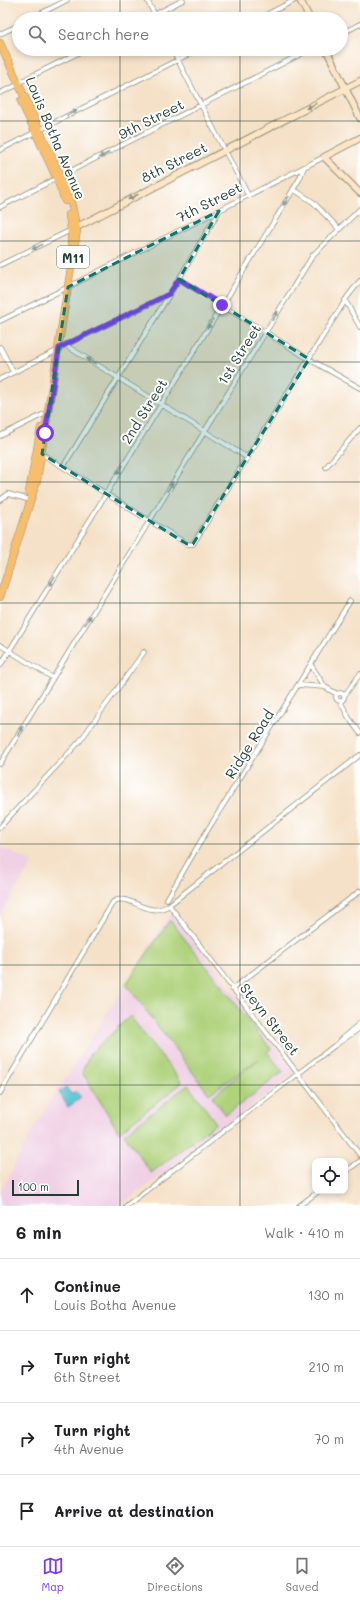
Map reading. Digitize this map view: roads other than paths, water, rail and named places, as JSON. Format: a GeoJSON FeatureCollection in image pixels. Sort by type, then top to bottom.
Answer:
{"type":"FeatureCollection","features":[{"type":"Feature","properties":{"kind":"main road"},"geometry":{"type":"LineString","coordinates":[[300,0],[306,12]]}},
{"type":"Feature","properties":{"kind":"main road","name":"Louis Botha Avenue"},"geometry":{"type":"LineString","coordinates":[[0,43],[16,85]]}},
{"type":"Feature","properties":{"kind":"main road","name":"Louis Botha Avenue"},"geometry":{"type":"LineString","coordinates":[[0,54],[38,131],[59,178],[74,228],[71,242],[59,348],[42,454],[35,488],[0,598]]}},
{"type":"Feature","properties":{"kind":"main road"},"geometry":{"type":"LineString","coordinates":[[330,56],[360,118]]}},
{"type":"Feature","properties":{"kind":"main road","name":"8th Street"},"geometry":{"type":"LineString","coordinates":[[74,228],[360,81]]}},
{"type":"Feature","properties":{"kind":"main road","name":"7th Street"},"geometry":{"type":"LineString","coordinates":[[324,157],[360,138]]}},
{"type":"Feature","properties":{"kind":"main road"},"geometry":{"type":"LineString","coordinates":[[324,157],[360,193]]}},
{"type":"Feature","properties":{"kind":"main road","name":"Louis Botha Avenue"},"geometry":{"type":"LineString","coordinates":[[0,582],[33,477],[44,414],[59,348]]}},
{"type":"Feature","properties":{"kind":"street"},"geometry":{"type":"LineString","coordinates":[[44,12],[67,0]]}},
{"type":"Feature","properties":{"kind":"street"},"geometry":{"type":"LineString","coordinates":[[147,0],[153,12]]}},
{"type":"Feature","properties":{"kind":"street"},"geometry":{"type":"LineString","coordinates":[[164,12],[183,0]]}},
{"type":"Feature","properties":{"kind":"street"},"geometry":{"type":"LineString","coordinates":[[272,12],[295,0]]}},
{"type":"Feature","properties":{"kind":"street"},"geometry":{"type":"LineString","coordinates":[[348,30],[360,24]]}},
{"type":"Feature","properties":{"kind":"street"},"geometry":{"type":"LineString","coordinates":[[0,34],[12,28]]}},
{"type":"Feature","properties":{"kind":"street"},"geometry":{"type":"LineString","coordinates":[[0,93],[72,56]]}},
{"type":"Feature","properties":{"kind":"street"},"geometry":{"type":"LineString","coordinates":[[176,56],[248,195]]}},
{"type":"Feature","properties":{"kind":"street"},"geometry":{"type":"LineString","coordinates":[[0,150],[186,56]]}},
{"type":"Feature","properties":{"kind":"street","name":"9th Street"},"geometry":{"type":"LineString","coordinates":[[0,207],[297,56]]}},
{"type":"Feature","properties":{"kind":"street","name":"7th Street"},"geometry":{"type":"LineString","coordinates":[[0,321],[324,157]]}},
{"type":"Feature","properties":{"kind":"street","name":"2nd Street"},"geometry":{"type":"LineString","coordinates":[[0,666],[293,189],[304,167]]}},
{"type":"Feature","properties":{"kind":"street"},"geometry":{"type":"LineString","coordinates":[[293,189],[313,202],[339,229]]}},
{"type":"Feature","properties":{"kind":"street","name":"1st Street"},"geometry":{"type":"LineString","coordinates":[[0,764],[313,255],[360,209]]}},
{"type":"Feature","properties":{"kind":"street"},"geometry":{"type":"LineString","coordinates":[[63,467],[179,279],[219,211]]}},
{"type":"Feature","properties":{"kind":"street","name":"8th Street"},"geometry":{"type":"LineString","coordinates":[[0,265],[74,228]]}},
{"type":"Feature","properties":{"kind":"street"},"geometry":{"type":"LineString","coordinates":[[179,279],[265,333],[360,388]]}},
{"type":"Feature","properties":{"kind":"street"},"geometry":{"type":"LineString","coordinates":[[42,454],[188,544],[193,544],[248,458],[345,300],[360,281]]}},
{"type":"Feature","properties":{"kind":"street"},"geometry":{"type":"LineString","coordinates":[[0,379],[169,294]]}},
{"type":"Feature","properties":{"kind":"street"},"geometry":{"type":"LineString","coordinates":[[345,300],[360,327]]}},
{"type":"Feature","properties":{"kind":"street"},"geometry":{"type":"LineString","coordinates":[[0,346],[13,372]]}},
{"type":"Feature","properties":{"kind":"street"},"geometry":{"type":"LineString","coordinates":[[59,348],[118,378],[248,458]]}},
{"type":"Feature","properties":{"kind":"street"},"geometry":{"type":"LineString","coordinates":[[0,436],[44,414]]}},
{"type":"Feature","properties":{"kind":"street"},"geometry":{"type":"LineString","coordinates":[[326,467],[360,428]]}},
{"type":"Feature","properties":{"kind":"street"},"geometry":{"type":"LineString","coordinates":[[0,500],[10,494],[27,499]]}},
{"type":"Feature","properties":{"kind":"street","name":"Ridge Road"},"geometry":{"type":"LineString","coordinates":[[167,898],[350,601]]}},
{"type":"Feature","properties":{"kind":"street"},"geometry":{"type":"LineString","coordinates":[[0,645],[53,678]]}},
{"type":"Feature","properties":{"kind":"street"},"geometry":{"type":"LineString","coordinates":[[0,827],[80,741],[144,652]]}},
{"type":"Feature","properties":{"kind":"street"},"geometry":{"type":"LineString","coordinates":[[311,665],[325,687]]}},
{"type":"Feature","properties":{"kind":"street"},"geometry":{"type":"LineString","coordinates":[[340,701],[360,674]]}},
{"type":"Feature","properties":{"kind":"street"},"geometry":{"type":"LineString","coordinates":[[299,685],[325,687],[344,696]]}},
{"type":"Feature","properties":{"kind":"street"},"geometry":{"type":"LineString","coordinates":[[337,694],[336,698],[340,701],[349,718],[360,733]]}},
{"type":"Feature","properties":{"kind":"street"},"geometry":{"type":"LineString","coordinates":[[0,1093],[113,902],[118,899],[124,900],[148,909],[160,910],[169,905],[360,754]]}},
{"type":"Feature","properties":{"kind":"street"},"geometry":{"type":"LineString","coordinates":[[232,989],[360,891]]}},
{"type":"Feature","properties":{"kind":"street","name":"Steyn Street"},"geometry":{"type":"LineString","coordinates":[[169,905],[360,1155]]}},
{"type":"Feature","properties":{"kind":"street"},"geometry":{"type":"LineString","coordinates":[[334,1046],[360,1023]]}},
{"type":"Feature","properties":{"kind":"street"},"geometry":{"type":"LineString","coordinates":[[126,1206],[298,1073],[360,1028]]}},
{"type":"Feature","properties":{"kind":"street"},"geometry":{"type":"LineString","coordinates":[[348,1170],[360,1161]]}},
{"type":"Feature","properties":{"kind":"street"},"geometry":{"type":"LineString","coordinates":[[299,1206],[315,1194]]}},
{"type":"Feature","properties":{"kind":"water"},"geometry":{"type":"Polygon","coordinates":[[[66,1087],[71,1094],[76,1091],[81,1098],[68,1107],[59,1092],[66,1087]]]}}]}
